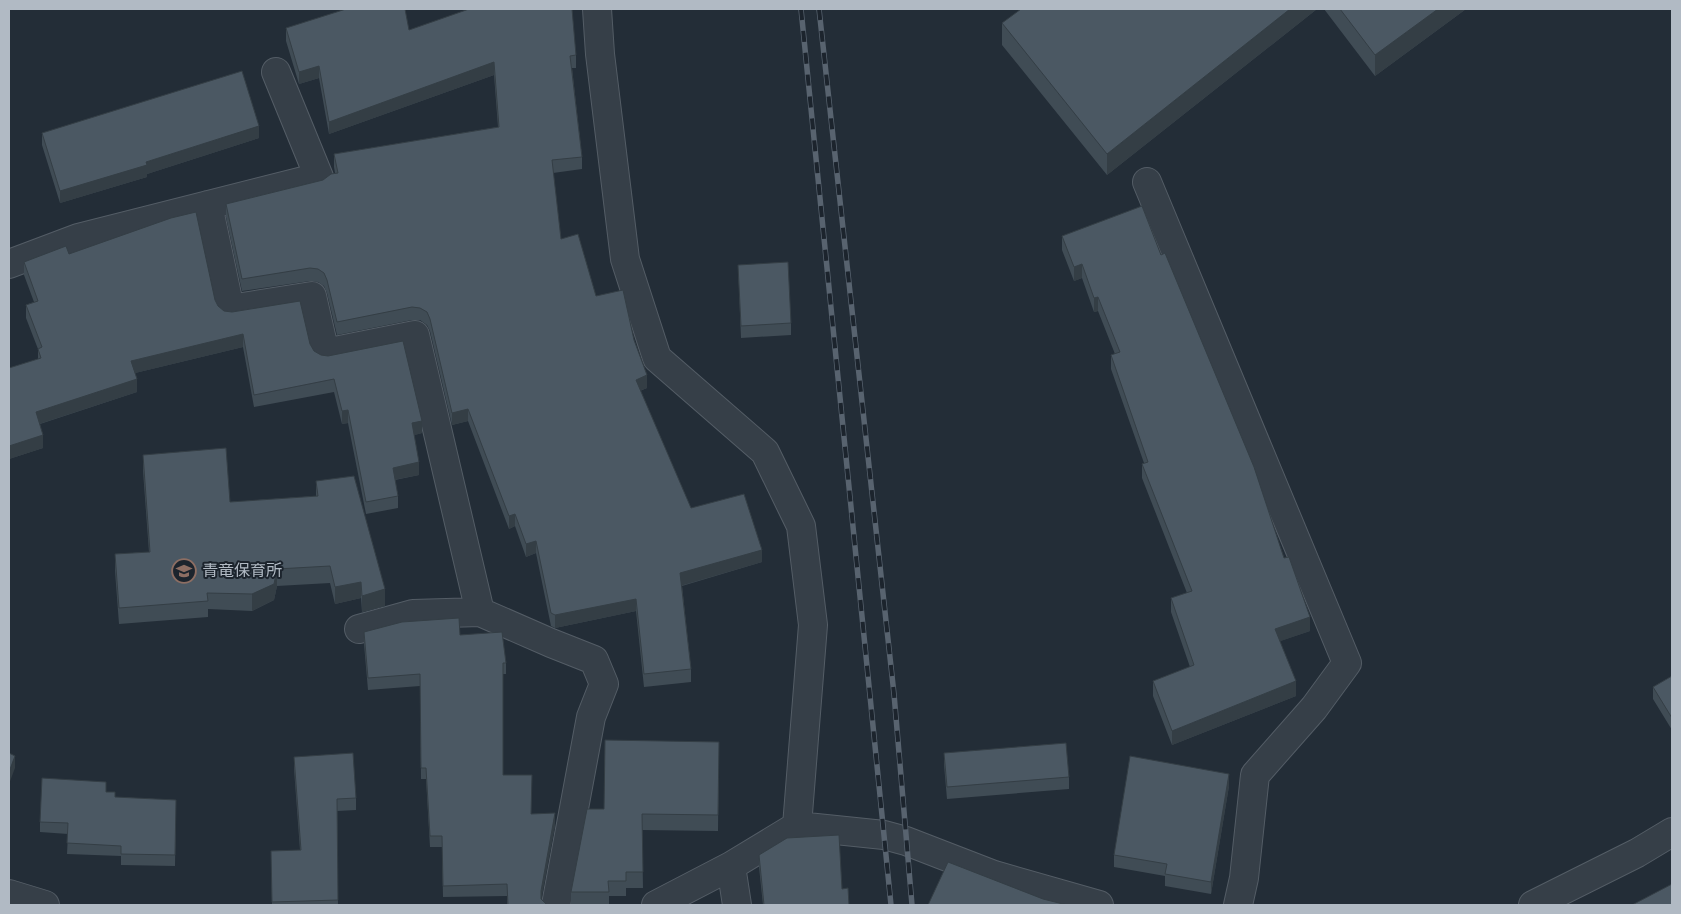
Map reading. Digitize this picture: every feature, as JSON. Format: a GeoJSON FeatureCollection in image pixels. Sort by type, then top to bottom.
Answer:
{"type":"FeatureCollection","features":[{"type":"Feature","properties":{"kind":"street"},"geometry":{"type":"LineString","coordinates":[[597,9],[600,54],[625,259],[657,358],[765,452],[801,526],[813,626],[797,826]]}},
{"type":"Feature","properties":{"kind":"street"},"geometry":{"type":"LineString","coordinates":[[9,264],[78,238],[319,177],[276,72]]}},
{"type":"Feature","properties":{"kind":"street"},"geometry":{"type":"LineString","coordinates":[[1147,182],[1347,663],[1314,708],[1255,775],[1244,878],[1238,905]]}},
{"type":"Feature","properties":{"kind":"street"},"geometry":{"type":"LineString","coordinates":[[208,205],[230,309],[312,296],[325,353],[414,335],[480,612]]}},
{"type":"Feature","properties":{"kind":"street"},"geometry":{"type":"LineString","coordinates":[[359,628],[413,614],[480,612],[594,660],[604,684],[591,717],[556,905]]}},
{"type":"Feature","properties":{"kind":"street"},"geometry":{"type":"LineString","coordinates":[[656,905],[731,866],[797,826],[884,835],[906,841],[994,875],[1099,905]]}},
{"type":"Feature","properties":{"kind":"street"},"geometry":{"type":"LineString","coordinates":[[1533,905],[1637,853],[1672,832]]}},
{"type":"Feature","properties":{"kind":"street"},"geometry":{"type":"LineString","coordinates":[[731,866],[737,905]]}},
{"type":"Feature","properties":{"kind":"street"},"geometry":{"type":"LineString","coordinates":[[9,894],[45,905]]}},
{"type":"Feature","properties":{"kind":"building"},"geometry":{"type":"Polygon","coordinates":[[[346,9],[405,9],[409,30],[469,9],[572,9],[576,55],[570,56],[582,157],[552,160],[561,239],[578,234],[596,296],[623,290],[634,340],[647,375],[636,380],[691,508],[744,494],[762,550],[680,573],[691,669],[644,674],[636,599],[555,615],[551,613],[536,541],[526,544],[515,514],[509,516],[468,409],[452,413],[427,312],[420,308],[412,307],[337,322],[327,280],[324,273],[318,269],[310,268],[242,279],[226,204],[323,180],[331,174],[338,173],[334,154],[499,127],[494,62],[329,122],[319,66],[299,72],[286,28],[346,9]]]}},
{"type":"Feature","properties":{"kind":"building"},"geometry":{"type":"Polygon","coordinates":[[[1021,9],[1290,9],[1107,154],[1002,23],[1021,9]]]}},
{"type":"Feature","properties":{"kind":"building"},"geometry":{"type":"Polygon","coordinates":[[[1340,9],[1438,9],[1375,55],[1340,9]]]}},
{"type":"Feature","properties":{"kind":"building"},"geometry":{"type":"Polygon","coordinates":[[[242,71],[259,126],[146,162],[147,165],[60,191],[42,133],[242,71]]]}},
{"type":"Feature","properties":{"kind":"building"},"geometry":{"type":"Polygon","coordinates":[[[1142,206],[1161,255],[1165,253],[1254,467],[1284,558],[1289,557],[1310,617],[1275,629],[1296,681],[1172,731],[1153,681],[1194,665],[1171,598],[1192,591],[1142,464],[1148,462],[1111,355],[1120,352],[1098,297],[1094,298],[1082,264],[1074,267],[1062,236],[1142,206]]]}},
{"type":"Feature","properties":{"kind":"building"},"geometry":{"type":"Polygon","coordinates":[[[196,212],[215,300],[224,311],[232,312],[300,301],[310,344],[314,351],[321,355],[328,356],[403,341],[422,421],[412,423],[419,462],[393,468],[398,496],[366,502],[348,410],[342,411],[334,379],[254,395],[243,334],[131,361],[137,379],[36,412],[43,435],[9,446],[9,368],[41,358],[38,349],[42,347],[26,305],[38,301],[24,262],[66,246],[69,254],[171,218],[196,212]]]}},
{"type":"Feature","properties":{"kind":"building"},"geometry":{"type":"Polygon","coordinates":[[[788,262],[791,323],[741,326],[738,265],[788,262]]]}},
{"type":"Feature","properties":{"kind":"building"},"geometry":{"type":"Polygon","coordinates":[[[226,448],[230,502],[318,496],[316,481],[354,476],[385,589],[362,596],[361,582],[335,587],[330,566],[277,569],[274,584],[252,594],[207,593],[208,601],[119,608],[115,554],[150,552],[143,455],[226,448]]]}},
{"type":"Feature","properties":{"kind":"building"},"geometry":{"type":"Polygon","coordinates":[[[459,618],[460,635],[502,632],[506,663],[503,663],[503,775],[532,775],[531,814],[555,813],[541,891],[541,899],[547,905],[508,905],[507,884],[443,886],[442,836],[430,836],[426,768],[421,768],[420,674],[368,678],[364,632],[402,622],[459,618]]]}},
{"type":"Feature","properties":{"kind":"building"},"geometry":{"type":"Polygon","coordinates":[[[1672,676],[1672,718],[1653,687],[1672,676]]]}},
{"type":"Feature","properties":{"kind":"building"},"geometry":{"type":"Polygon","coordinates":[[[605,740],[719,742],[718,815],[642,814],[643,872],[626,872],[626,881],[608,881],[609,892],[571,892],[587,809],[604,809],[605,740]]]}},
{"type":"Feature","properties":{"kind":"building"},"geometry":{"type":"Polygon","coordinates":[[[1066,743],[1069,777],[947,787],[944,753],[1066,743]]]}},
{"type":"Feature","properties":{"kind":"building"},"geometry":{"type":"Polygon","coordinates":[[[9,753],[15,756],[9,772],[9,753]]]}},
{"type":"Feature","properties":{"kind":"building"},"geometry":{"type":"Polygon","coordinates":[[[353,753],[356,798],[337,799],[338,900],[272,902],[271,851],[301,850],[294,757],[353,753]]]}},
{"type":"Feature","properties":{"kind":"building"},"geometry":{"type":"Polygon","coordinates":[[[1130,756],[1229,774],[1211,882],[1165,874],[1167,864],[1114,855],[1130,756]]]}},
{"type":"Feature","properties":{"kind":"building"},"geometry":{"type":"Polygon","coordinates":[[[42,778],[106,782],[106,792],[115,792],[115,797],[176,800],[175,855],[121,854],[121,846],[67,843],[68,823],[40,822],[42,778]]]}},
{"type":"Feature","properties":{"kind":"building"},"geometry":{"type":"Polygon","coordinates":[[[839,835],[842,889],[848,888],[849,905],[764,905],[759,855],[787,838],[839,835]]]}},
{"type":"Feature","properties":{"kind":"building"},"geometry":{"type":"Polygon","coordinates":[[[948,862],[1043,899],[1067,905],[928,905],[948,862]]]}},
{"type":"Feature","properties":{"kind":"building"},"geometry":{"type":"Polygon","coordinates":[[[1672,884],[1672,905],[1632,905],[1672,884]]]}},
{"type":"Feature","properties":{"kind":"railway"},"geometry":{"type":"LineString","coordinates":[[801,9],[891,905]]}},
{"type":"Feature","properties":{"kind":"railway"},"geometry":{"type":"LineString","coordinates":[[819,9],[894,694],[912,905]]}},
{"type":"Feature","properties":{"kind":"place","name":"青竜保育所"},"geometry":{"type":"Point","coordinates":[184,571]}}]}
